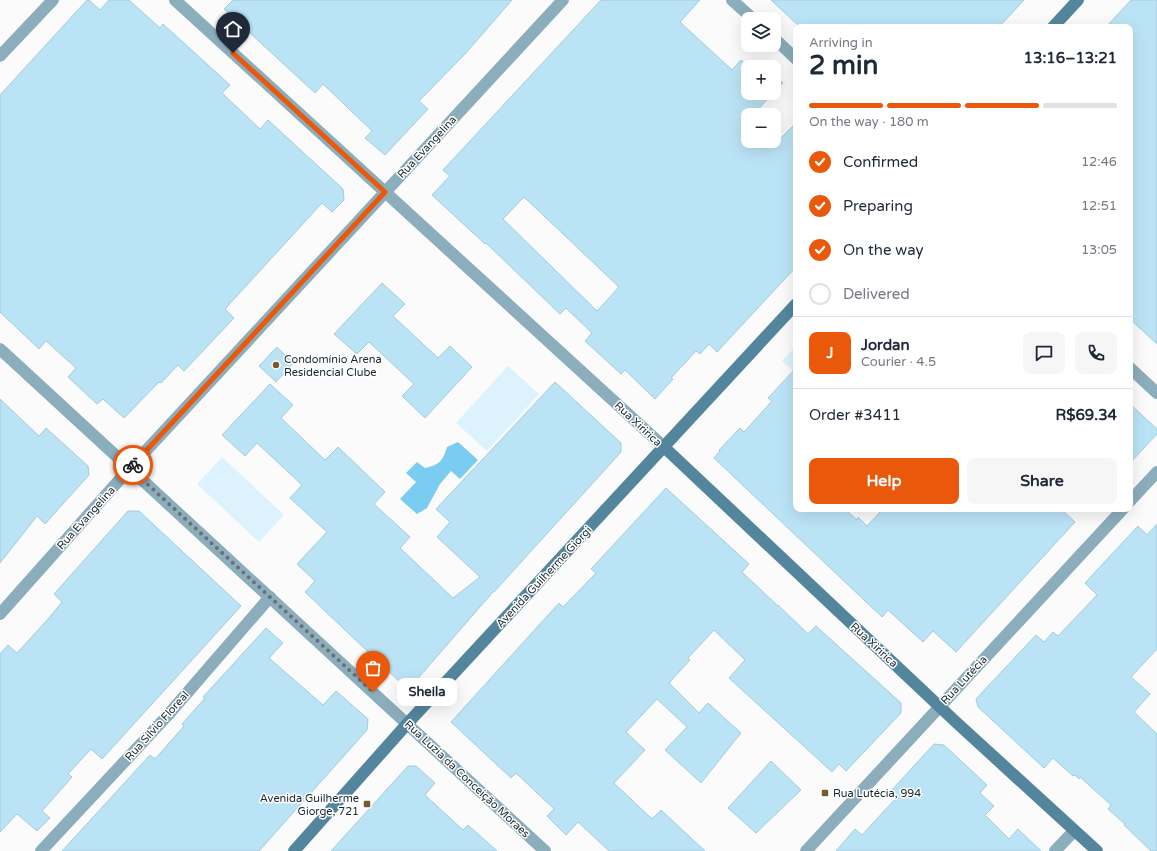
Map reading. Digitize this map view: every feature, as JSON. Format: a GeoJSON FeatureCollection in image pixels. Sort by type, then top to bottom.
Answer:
{"type":"FeatureCollection","features":[{"type":"Feature","properties":{"kind":"street"},"geometry":{"type":"LineString","coordinates":[[0,56],[53,0]]}},
{"type":"Feature","properties":{"kind":"street","name":"Rua Xiririca"},"geometry":{"type":"LineString","coordinates":[[175,0],[664,447],[1097,851]]}},
{"type":"Feature","properties":{"kind":"street","name":"Rua Evangelina"},"geometry":{"type":"LineString","coordinates":[[1,609],[563,0]]}},
{"type":"Feature","properties":{"kind":"street"},"geometry":{"type":"LineString","coordinates":[[732,0],[745,12]]}},
{"type":"Feature","properties":{"kind":"street"},"geometry":{"type":"LineString","coordinates":[[1056,24],[1078,0]]}},
{"type":"Feature","properties":{"kind":"street"},"geometry":{"type":"LineString","coordinates":[[781,45],[793,56]]}},
{"type":"Feature","properties":{"kind":"street","name":"Avenida Guilherme Giorgi"},"geometry":{"type":"LineString","coordinates":[[294,851],[407,724],[793,307]]}},
{"type":"Feature","properties":{"kind":"street","name":"Rua Luzia da Conceição Moraes"},"geometry":{"type":"LineString","coordinates":[[0,349],[545,851]]}},
{"type":"Feature","properties":{"kind":"street"},"geometry":{"type":"LineString","coordinates":[[1133,371],[1157,393]]}},
{"type":"Feature","properties":{"kind":"street"},"geometry":{"type":"LineString","coordinates":[[1133,498],[1157,472]]}},
{"type":"Feature","properties":{"kind":"street","name":"Rua Lutécia"},"geometry":{"type":"LineString","coordinates":[[806,851],[1120,512]]}},
{"type":"Feature","properties":{"kind":"street","name":"Rua Sílvio Floreal"},"geometry":{"type":"LineString","coordinates":[[41,851],[168,714],[270,597]]}},
{"type":"Feature","properties":{"kind":"street"},"geometry":{"type":"LineString","coordinates":[[1055,851],[1074,830]]}},
{"type":"Feature","properties":{"kind":"shaded area"},"geometry":{"type":"Polygon","coordinates":[[[793,349],[793,371],[782,361],[793,349]]]}},
{"type":"Feature","properties":{"kind":"shaded area"},"geometry":{"type":"Polygon","coordinates":[[[508,366],[539,394],[487,451],[456,423],[508,366]]]}},
{"type":"Feature","properties":{"kind":"shaded area"},"geometry":{"type":"Polygon","coordinates":[[[222,457],[284,515],[259,542],[197,484],[222,457]]]}},
{"type":"Feature","properties":{"kind":"water"},"geometry":{"type":"Polygon","coordinates":[[[458,442],[478,460],[460,479],[451,471],[440,484],[427,508],[417,514],[400,499],[416,482],[406,473],[417,462],[425,468],[437,464],[444,456],[447,447],[458,442]]]}},
{"type":"Feature","properties":{"kind":"building"},"geometry":{"type":"Polygon","coordinates":[[[87,0],[89,0],[100,10],[109,0],[129,0],[160,28],[163,24],[230,85],[222,93],[260,129],[268,120],[343,189],[344,200],[332,212],[322,203],[225,309],[234,318],[184,371],[178,365],[124,418],[103,399],[97,404],[68,377],[76,368],[46,341],[39,349],[0,312],[0,95],[87,0]]]}},
{"type":"Feature","properties":{"kind":"building"},"geometry":{"type":"Polygon","coordinates":[[[233,0],[512,0],[465,54],[419,101],[428,109],[385,155],[365,138],[372,131],[323,84],[315,93],[224,9],[233,0]]]}},
{"type":"Feature","properties":{"kind":"building"},"geometry":{"type":"Polygon","coordinates":[[[601,0],[700,0],[680,22],[732,70],[741,60],[741,100],[767,100],[759,108],[741,108],[741,148],[781,148],[781,138],[793,126],[793,270],[717,352],[709,344],[700,354],[696,351],[671,378],[673,379],[655,399],[625,370],[621,374],[585,341],[592,333],[566,308],[560,314],[486,243],[485,244],[432,195],[450,176],[443,170],[601,0]],[[524,197],[503,219],[597,311],[619,287],[524,197]]]}},
{"type":"Feature","properties":{"kind":"building"},"geometry":{"type":"Polygon","coordinates":[[[771,0],[1024,0],[1002,24],[797,24],[771,0]]]}},
{"type":"Feature","properties":{"kind":"building"},"geometry":{"type":"Polygon","coordinates":[[[1131,0],[1157,0],[1157,344],[1133,322],[1133,24],[1109,24],[1131,0]]]}},
{"type":"Feature","properties":{"kind":"building"},"geometry":{"type":"Polygon","coordinates":[[[382,283],[405,304],[393,316],[438,358],[450,346],[472,367],[425,418],[402,396],[414,384],[369,342],[357,354],[334,334],[382,283]]]}},
{"type":"Feature","properties":{"kind":"building","name":"Condomínio Arena Residencial Clube"},"geometry":{"type":"Polygon","coordinates":[[[277,347],[293,363],[276,382],[259,366],[277,347]]]}},
{"type":"Feature","properties":{"kind":"building"},"geometry":{"type":"Polygon","coordinates":[[[793,371],[793,512],[848,512],[857,520],[858,517],[867,526],[880,512],[1064,512],[1075,522],[956,652],[933,631],[923,642],[888,610],[882,617],[714,458],[720,451],[719,450],[740,428],[744,432],[772,401],[768,398],[793,371]]]}},
{"type":"Feature","properties":{"kind":"building"},"geometry":{"type":"Polygon","coordinates":[[[555,382],[621,443],[621,452],[493,592],[413,684],[403,685],[305,592],[315,581],[297,564],[327,532],[290,498],[302,485],[257,443],[245,456],[222,435],[270,384],[293,405],[281,418],[325,460],[338,447],[385,492],[374,504],[410,537],[400,548],[453,598],[480,577],[437,537],[450,522],[436,509],[555,382]]]}},
{"type":"Feature","properties":{"kind":"building"},"geometry":{"type":"Polygon","coordinates":[[[0,399],[39,436],[46,428],[88,466],[89,475],[45,524],[37,516],[0,563],[0,399]]]}},
{"type":"Feature","properties":{"kind":"building"},"geometry":{"type":"Polygon","coordinates":[[[1133,407],[1157,429],[1157,434],[1133,460],[1133,407]]]}},
{"type":"Feature","properties":{"kind":"building"},"geometry":{"type":"Polygon","coordinates":[[[666,488],[749,564],[742,572],[808,634],[816,626],[901,703],[901,713],[846,771],[839,764],[832,772],[729,678],[745,660],[714,630],[688,658],[690,660],[669,683],[699,713],[708,703],[741,733],[701,783],[665,750],[687,727],[657,699],[626,732],[645,750],[614,783],[652,819],[661,810],[705,851],[609,851],[578,822],[566,835],[547,816],[554,809],[516,773],[511,778],[451,722],[559,603],[563,607],[596,573],[591,569],[666,488]]]}},
{"type":"Feature","properties":{"kind":"building"},"geometry":{"type":"Polygon","coordinates":[[[128,511],[139,511],[241,606],[102,759],[91,749],[68,774],[72,777],[42,811],[50,818],[37,831],[17,814],[0,832],[0,654],[8,645],[17,653],[48,619],[62,602],[54,594],[128,511]]]}},
{"type":"Feature","properties":{"kind":"building"},"geometry":{"type":"Polygon","coordinates":[[[1157,524],[1157,649],[1131,677],[1150,694],[1134,712],[1157,734],[1157,851],[1151,851],[1108,809],[1111,805],[1080,777],[1079,779],[1075,775],[1073,776],[1053,758],[1044,768],[978,707],[976,699],[1036,635],[1044,642],[1053,632],[1058,636],[1097,595],[1085,583],[1138,526],[1147,535],[1157,524]]]}},
{"type":"Feature","properties":{"kind":"building"},"geometry":{"type":"Polygon","coordinates":[[[266,628],[283,643],[269,658],[323,705],[336,691],[368,719],[367,730],[259,851],[62,851],[150,755],[155,759],[184,726],[182,724],[205,698],[203,697],[266,628]]]}},
{"type":"Feature","properties":{"kind":"building"},"geometry":{"type":"Polygon","coordinates":[[[934,744],[944,745],[987,785],[980,793],[994,806],[985,815],[1009,839],[1018,829],[1041,851],[836,851],[855,829],[862,835],[897,797],[891,791],[934,744]]]}},
{"type":"Feature","properties":{"kind":"building"},"geometry":{"type":"Polygon","coordinates":[[[771,761],[801,790],[756,833],[728,808],[771,761]]]}},
{"type":"Feature","properties":{"kind":"building"},"geometry":{"type":"Polygon","coordinates":[[[408,766],[416,766],[435,783],[425,795],[463,830],[468,825],[497,851],[331,851],[408,766]]]}},
{"type":"Feature","properties":{"kind":"way so far"},"geometry":{"type":"LineString","coordinates":[[133,465],[130,468],[373,692]]}},
{"type":"Feature","properties":{"kind":"place","name":"Condomínio Arena Residencial Clube"},"geometry":{"type":"Point","coordinates":[276,365]}},
{"type":"Feature","properties":{"kind":"place","name":"Sheila"},"geometry":{"type":"Point","coordinates":[373,692]}},
{"type":"Feature","properties":{"kind":"place","name":"Rua Lutécia, 994"},"geometry":{"type":"Point","coordinates":[825,793]}},
{"type":"Feature","properties":{"kind":"place","name":"Avenida Guilherme Giorge, 721"},"geometry":{"type":"Point","coordinates":[367,804]}},
{"type":"Feature","properties":{"kind":"route"},"geometry":{"type":"LineString","coordinates":[[133,465],[385,192],[233,53]]}}]}
